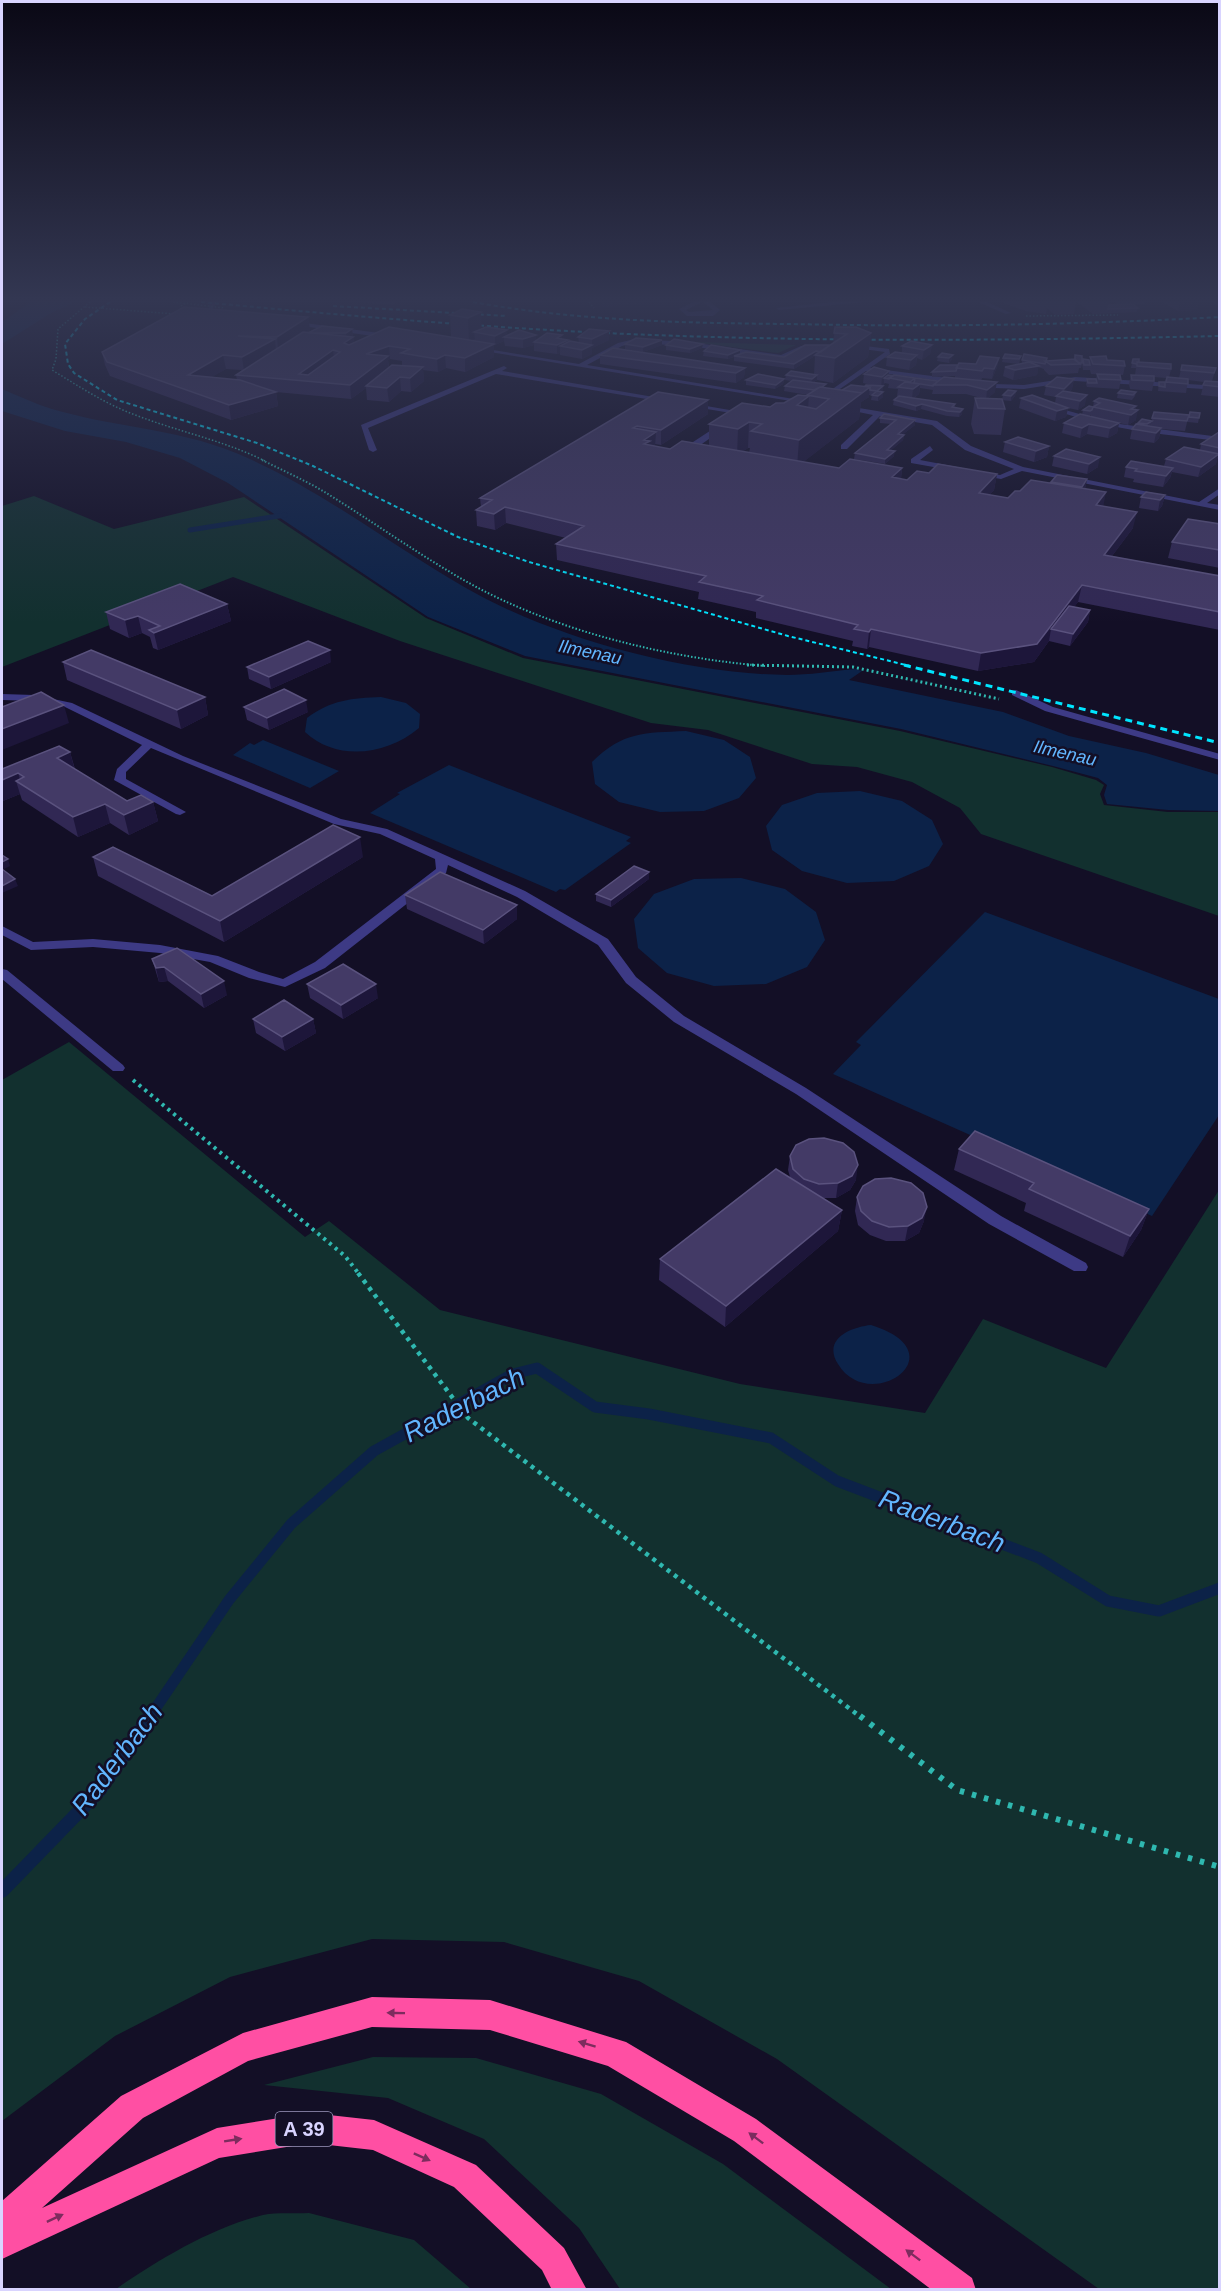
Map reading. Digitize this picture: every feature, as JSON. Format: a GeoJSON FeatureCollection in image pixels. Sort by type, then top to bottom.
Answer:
{"type":"FeatureCollection","features":[{"type":"Feature","properties":{"kind":"highway"},"geometry":{"type":"LineString","coordinates":[[2,2222],[132,2107],[243,2048],[372,2012],[490,2015],[615,2053],[745,2130],[960,2289]]}},
{"type":"Feature","properties":{"kind":"highway","name":"A 39"},"geometry":{"type":"LineString","coordinates":[[2,2243],[217,2142],[311,2128],[374,2135],[465,2176],[553,2259],[571,2289]]}},
{"type":"Feature","properties":{"kind":"street"},"geometry":{"type":"LineString","coordinates":[[373,450],[364,427],[407,409]]}},
{"type":"Feature","properties":{"kind":"street"},"geometry":{"type":"LineString","coordinates":[[693,446],[749,409]]}},
{"type":"Feature","properties":{"kind":"street"},"geometry":{"type":"LineString","coordinates":[[854,409],[934,423],[968,448],[1021,469],[1220,508]]}},
{"type":"Feature","properties":{"kind":"street"},"geometry":{"type":"LineString","coordinates":[[1056,409],[1073,416],[1118,427],[1220,439]]}},
{"type":"Feature","properties":{"kind":"street"},"geometry":{"type":"LineString","coordinates":[[844,447],[879,413]]}},
{"type":"Feature","properties":{"kind":"street"},"geometry":{"type":"LineString","coordinates":[[930,448],[914,461],[1022,480]]}},
{"type":"Feature","properties":{"kind":"street"},"geometry":{"type":"LineString","coordinates":[[1001,477],[1021,469]]}},
{"type":"Feature","properties":{"kind":"street"},"geometry":{"type":"LineString","coordinates":[[1201,504],[1220,490]]}},
{"type":"Feature","properties":{"kind":"street"},"geometry":{"type":"LineString","coordinates":[[1016,693],[1049,709],[1220,757]]}},
{"type":"Feature","properties":{"kind":"street"},"geometry":{"type":"LineString","coordinates":[[2,698],[34,698],[68,705],[148,745],[338,822],[382,831],[521,894],[603,942],[631,980],[679,1019],[801,1091],[995,1220],[1080,1267]]}},
{"type":"Feature","properties":{"kind":"street"},"geometry":{"type":"LineString","coordinates":[[148,745],[121,771],[120,780],[180,812]]}},
{"type":"Feature","properties":{"kind":"street"},"geometry":{"type":"LineString","coordinates":[[2,930],[31,946],[93,944],[160,949],[213,959],[254,975],[285,983],[320,965],[442,870],[441,857]]}},
{"type":"Feature","properties":{"kind":"street"},"geometry":{"type":"LineString","coordinates":[[2,973],[118,1068]]}},
{"type":"Feature","properties":{"kind":"path"},"geometry":{"type":"LineString","coordinates":[[122,409],[245,451],[321,490],[434,564],[499,599],[585,632],[637,645],[739,664],[784,668],[853,667],[1001,700]]}},
{"type":"Feature","properties":{"kind":"path"},"geometry":{"type":"LineString","coordinates":[[118,1068],[345,1256],[468,1419],[957,1790],[1220,1867]]}},
{"type":"Feature","properties":{"kind":"green space"},"geometry":{"type":"Polygon","coordinates":[[[34,496],[114,529],[244,497],[426,618],[523,658],[900,731],[1052,767],[1096,780],[1104,785],[1100,794],[1104,805],[1168,812],[1219,812],[1219,916],[981,834],[960,808],[912,782],[857,767],[812,764],[708,730],[651,723],[400,641],[233,577],[2,667],[2,506],[34,496]]]}},
{"type":"Feature","properties":{"kind":"green space"},"geometry":{"type":"Polygon","coordinates":[[[69,1042],[305,1237],[329,1221],[440,1310],[740,1384],[925,1413],[983,1319],[1106,1368],[1219,1190],[1219,2289],[1099,2289],[777,2059],[639,1981],[504,1942],[372,1939],[230,1977],[115,2036],[2,2121],[2,1080],[69,1042]]]}},
{"type":"Feature","properties":{"kind":"green space"},"geometry":{"type":"Polygon","coordinates":[[[373,2057],[476,2058],[601,2094],[723,2164],[891,2289],[620,2289],[579,2228],[484,2139],[388,2098],[264,2085],[373,2057]]]}},
{"type":"Feature","properties":{"kind":"green space"},"geometry":{"type":"Polygon","coordinates":[[[309,2213],[414,2240],[471,2289],[116,2289],[168,2256],[224,2228],[263,2215],[309,2213]]]}},
{"type":"Feature","properties":{"kind":"water","name":"Ilmenau"},"geometry":{"type":"Polygon","coordinates":[[[2,409],[53,409],[188,438],[236,453],[325,499],[466,588],[539,623],[579,637],[664,660],[748,673],[795,675],[855,669],[862,671],[849,680],[1003,712],[1069,736],[1146,753],[1219,775],[1219,811],[1168,810],[1107,804],[1104,795],[1107,785],[1098,778],[1053,766],[901,729],[525,656],[428,617],[228,483],[180,458],[126,442],[65,431],[2,411],[2,409]]]}},
{"type":"Feature","properties":{"kind":"water"},"geometry":{"type":"Polygon","coordinates":[[[381,697],[406,703],[420,714],[419,728],[392,744],[362,751],[332,748],[318,742],[305,732],[307,718],[325,707],[351,699],[381,697]]]}},
{"type":"Feature","properties":{"kind":"water"},"geometry":{"type":"Polygon","coordinates":[[[686,731],[724,740],[750,757],[756,778],[739,798],[704,811],[660,812],[619,802],[595,784],[592,762],[614,744],[646,734],[686,731]]]}},
{"type":"Feature","properties":{"kind":"water"},"geometry":{"type":"Polygon","coordinates":[[[263,740],[339,771],[310,788],[233,755],[250,743],[254,745],[263,740]]]}},
{"type":"Feature","properties":{"kind":"water"},"geometry":{"type":"Polygon","coordinates":[[[449,765],[631,837],[626,841],[631,843],[565,890],[560,889],[556,892],[370,813],[400,794],[397,793],[449,765]]]}},
{"type":"Feature","properties":{"kind":"water"},"geometry":{"type":"Polygon","coordinates":[[[860,791],[902,801],[932,820],[943,844],[929,866],[894,881],[847,883],[802,871],[772,850],[766,826],[782,805],[817,793],[860,791]]]}},
{"type":"Feature","properties":{"kind":"water"},"geometry":{"type":"Polygon","coordinates":[[[741,878],[785,889],[816,912],[825,940],[807,967],[766,984],[714,986],[667,973],[638,948],[634,919],[654,894],[694,879],[741,878]]]}},
{"type":"Feature","properties":{"kind":"water"},"geometry":{"type":"Polygon","coordinates":[[[985,912],[1219,999],[1219,1115],[1152,1216],[833,1074],[861,1045],[856,1042],[985,912]]]}},
{"type":"Feature","properties":{"kind":"water"},"geometry":{"type":"Polygon","coordinates":[[[871,1325],[897,1337],[908,1350],[908,1363],[900,1374],[886,1382],[869,1384],[852,1378],[838,1364],[834,1348],[841,1336],[855,1328],[871,1325]]]}},
{"type":"Feature","properties":{"kind":"building"},"geometry":{"type":"Polygon","coordinates":[[[630,409],[694,409],[661,430],[637,426],[633,428],[656,432],[644,440],[650,441],[644,444],[670,449],[682,441],[839,468],[850,459],[902,468],[892,477],[907,480],[917,471],[929,473],[938,464],[997,474],[979,493],[1008,498],[1015,491],[1020,491],[1031,480],[1106,492],[1096,505],[1137,512],[1104,555],[1220,576],[1220,612],[1082,585],[1037,644],[981,653],[871,629],[869,632],[854,629],[858,625],[757,600],[763,596],[699,582],[706,576],[556,544],[584,526],[505,507],[494,514],[476,510],[492,500],[480,498],[630,409]]]}},
{"type":"Feature","properties":{"kind":"building"},"geometry":{"type":"Polygon","coordinates":[[[733,409],[841,409],[799,440],[751,431],[762,424],[749,422],[738,429],[709,424],[733,409]]]}},
{"type":"Feature","properties":{"kind":"building"},"geometry":{"type":"Polygon","coordinates":[[[940,409],[963,409],[960,412],[940,409]]]}},
{"type":"Feature","properties":{"kind":"building"},"geometry":{"type":"Polygon","coordinates":[[[1102,409],[1138,410],[1131,415],[1102,409]]]}},
{"type":"Feature","properties":{"kind":"building"},"geometry":{"type":"Polygon","coordinates":[[[1154,412],[1189,415],[1187,421],[1152,418],[1154,412]]]}},
{"type":"Feature","properties":{"kind":"building"},"geometry":{"type":"Polygon","coordinates":[[[1190,412],[1200,413],[1199,418],[1189,417],[1190,412]]]}},
{"type":"Feature","properties":{"kind":"building"},"geometry":{"type":"Polygon","coordinates":[[[884,414],[915,420],[898,434],[904,435],[887,450],[895,451],[885,459],[855,453],[896,420],[880,418],[884,414]]]}},
{"type":"Feature","properties":{"kind":"building"},"geometry":{"type":"Polygon","coordinates":[[[1080,414],[1119,423],[1110,428],[1089,424],[1082,428],[1064,423],[1080,414]]]}},
{"type":"Feature","properties":{"kind":"building"},"geometry":{"type":"Polygon","coordinates":[[[1142,419],[1152,421],[1147,424],[1138,423],[1142,419]]]}},
{"type":"Feature","properties":{"kind":"building"},"geometry":{"type":"Polygon","coordinates":[[[1136,424],[1161,428],[1156,433],[1132,429],[1136,424]]]}},
{"type":"Feature","properties":{"kind":"building"},"geometry":{"type":"Polygon","coordinates":[[[1219,432],[1220,448],[1201,444],[1219,432]]]}},
{"type":"Feature","properties":{"kind":"building"},"geometry":{"type":"Polygon","coordinates":[[[1018,437],[1049,446],[1036,451],[1005,442],[1018,437]]]}},
{"type":"Feature","properties":{"kind":"building"},"geometry":{"type":"Polygon","coordinates":[[[1184,447],[1219,454],[1201,467],[1166,459],[1184,447]]]}},
{"type":"Feature","properties":{"kind":"building"},"geometry":{"type":"Polygon","coordinates":[[[1066,449],[1100,457],[1089,464],[1054,456],[1066,449]]]}},
{"type":"Feature","properties":{"kind":"building"},"geometry":{"type":"Polygon","coordinates":[[[1131,461],[1173,468],[1166,476],[1135,471],[1137,469],[1126,467],[1131,461]]]}},
{"type":"Feature","properties":{"kind":"building"},"geometry":{"type":"Polygon","coordinates":[[[1057,475],[1087,479],[1082,487],[1051,482],[1057,475]]]}},
{"type":"Feature","properties":{"kind":"building"},"geometry":{"type":"Polygon","coordinates":[[[1146,492],[1165,495],[1160,500],[1141,497],[1146,492]]]}},
{"type":"Feature","properties":{"kind":"building"},"geometry":{"type":"Polygon","coordinates":[[[1188,519],[1220,524],[1220,550],[1172,542],[1188,519]]]}},
{"type":"Feature","properties":{"kind":"building"},"geometry":{"type":"Polygon","coordinates":[[[180,584],[227,604],[154,633],[149,630],[160,626],[138,616],[125,620],[106,612],[180,584]]]}},
{"type":"Feature","properties":{"kind":"building"},"geometry":{"type":"Polygon","coordinates":[[[1069,606],[1090,610],[1073,634],[1051,629],[1069,606]]]}},
{"type":"Feature","properties":{"kind":"building"},"geometry":{"type":"Polygon","coordinates":[[[308,641],[330,650],[269,677],[247,667],[308,641]]]}},
{"type":"Feature","properties":{"kind":"building"},"geometry":{"type":"Polygon","coordinates":[[[91,650],[205,697],[177,710],[63,662],[91,650]]]}},
{"type":"Feature","properties":{"kind":"building"},"geometry":{"type":"Polygon","coordinates":[[[284,689],[306,700],[267,718],[244,707],[284,689]]]}},
{"type":"Feature","properties":{"kind":"building"},"geometry":{"type":"Polygon","coordinates":[[[41,692],[64,705],[2,729],[2,707],[41,692]]]}},
{"type":"Feature","properties":{"kind":"building"},"geometry":{"type":"Polygon","coordinates":[[[59,746],[70,752],[57,758],[127,801],[141,795],[153,802],[124,815],[105,804],[73,817],[16,781],[24,777],[18,773],[2,780],[2,769],[59,746]]]}},
{"type":"Feature","properties":{"kind":"building"},"geometry":{"type":"Polygon","coordinates":[[[333,825],[360,837],[220,921],[93,857],[113,847],[212,896],[333,825]]]}},
{"type":"Feature","properties":{"kind":"building"},"geometry":{"type":"Polygon","coordinates":[[[634,866],[649,872],[611,900],[596,894],[634,866]]]}},
{"type":"Feature","properties":{"kind":"building"},"geometry":{"type":"Polygon","coordinates":[[[2,869],[15,879],[2,886],[2,869]]]}},
{"type":"Feature","properties":{"kind":"building"},"geometry":{"type":"Polygon","coordinates":[[[440,872],[517,905],[483,930],[405,895],[440,872]]]}},
{"type":"Feature","properties":{"kind":"building"},"geometry":{"type":"Polygon","coordinates":[[[177,948],[224,981],[201,994],[164,967],[156,968],[152,959],[177,948]]]}},
{"type":"Feature","properties":{"kind":"building"},"geometry":{"type":"Polygon","coordinates":[[[343,964],[376,984],[341,1005],[307,984],[343,964]]]}},
{"type":"Feature","properties":{"kind":"building"},"geometry":{"type":"Polygon","coordinates":[[[284,1000],[313,1019],[282,1037],[253,1019],[284,1000]]]}},
{"type":"Feature","properties":{"kind":"building"},"geometry":{"type":"Polygon","coordinates":[[[975,1131],[1149,1209],[1130,1236],[1029,1189],[1034,1183],[959,1149],[975,1131]]]}},
{"type":"Feature","properties":{"kind":"building"},"geometry":{"type":"Polygon","coordinates":[[[824,1138],[843,1143],[854,1152],[858,1165],[852,1176],[838,1183],[819,1184],[804,1179],[793,1169],[790,1156],[796,1145],[809,1139],[824,1138]]]}},
{"type":"Feature","properties":{"kind":"building"},"geometry":{"type":"Polygon","coordinates":[[[776,1169],[842,1210],[726,1306],[660,1259],[776,1169]]]}},
{"type":"Feature","properties":{"kind":"building"},"geometry":{"type":"Polygon","coordinates":[[[891,1178],[911,1183],[923,1193],[927,1207],[922,1218],[908,1226],[889,1227],[872,1221],[861,1211],[857,1197],[863,1186],[875,1179],[891,1178]]]}},
{"type":"Feature","properties":{"kind":"waterway"},"geometry":{"type":"LineString","coordinates":[[190,530],[285,515]]}},
{"type":"Feature","properties":{"kind":"waterway","name":"Raderbach"},"geometry":{"type":"LineString","coordinates":[[149,1718],[229,1600],[291,1524],[374,1451],[513,1374],[537,1368],[595,1407],[649,1414],[771,1438],[837,1481],[1039,1558],[1108,1601],[1159,1611],[1220,1588]]}},
{"type":"Feature","properties":{"kind":"waterway","name":"Raderbach"},"geometry":{"type":"LineString","coordinates":[[2,1891],[99,1791],[150,1716]]}},
{"type":"Feature","properties":{"kind":"railway"},"geometry":{"type":"LineString","coordinates":[[146,409],[257,443],[313,466],[458,537],[529,562],[788,636],[910,666]]}},
{"type":"Feature","properties":{"kind":"railway"},"geometry":{"type":"LineString","coordinates":[[904,665],[1220,743]]}}]}
